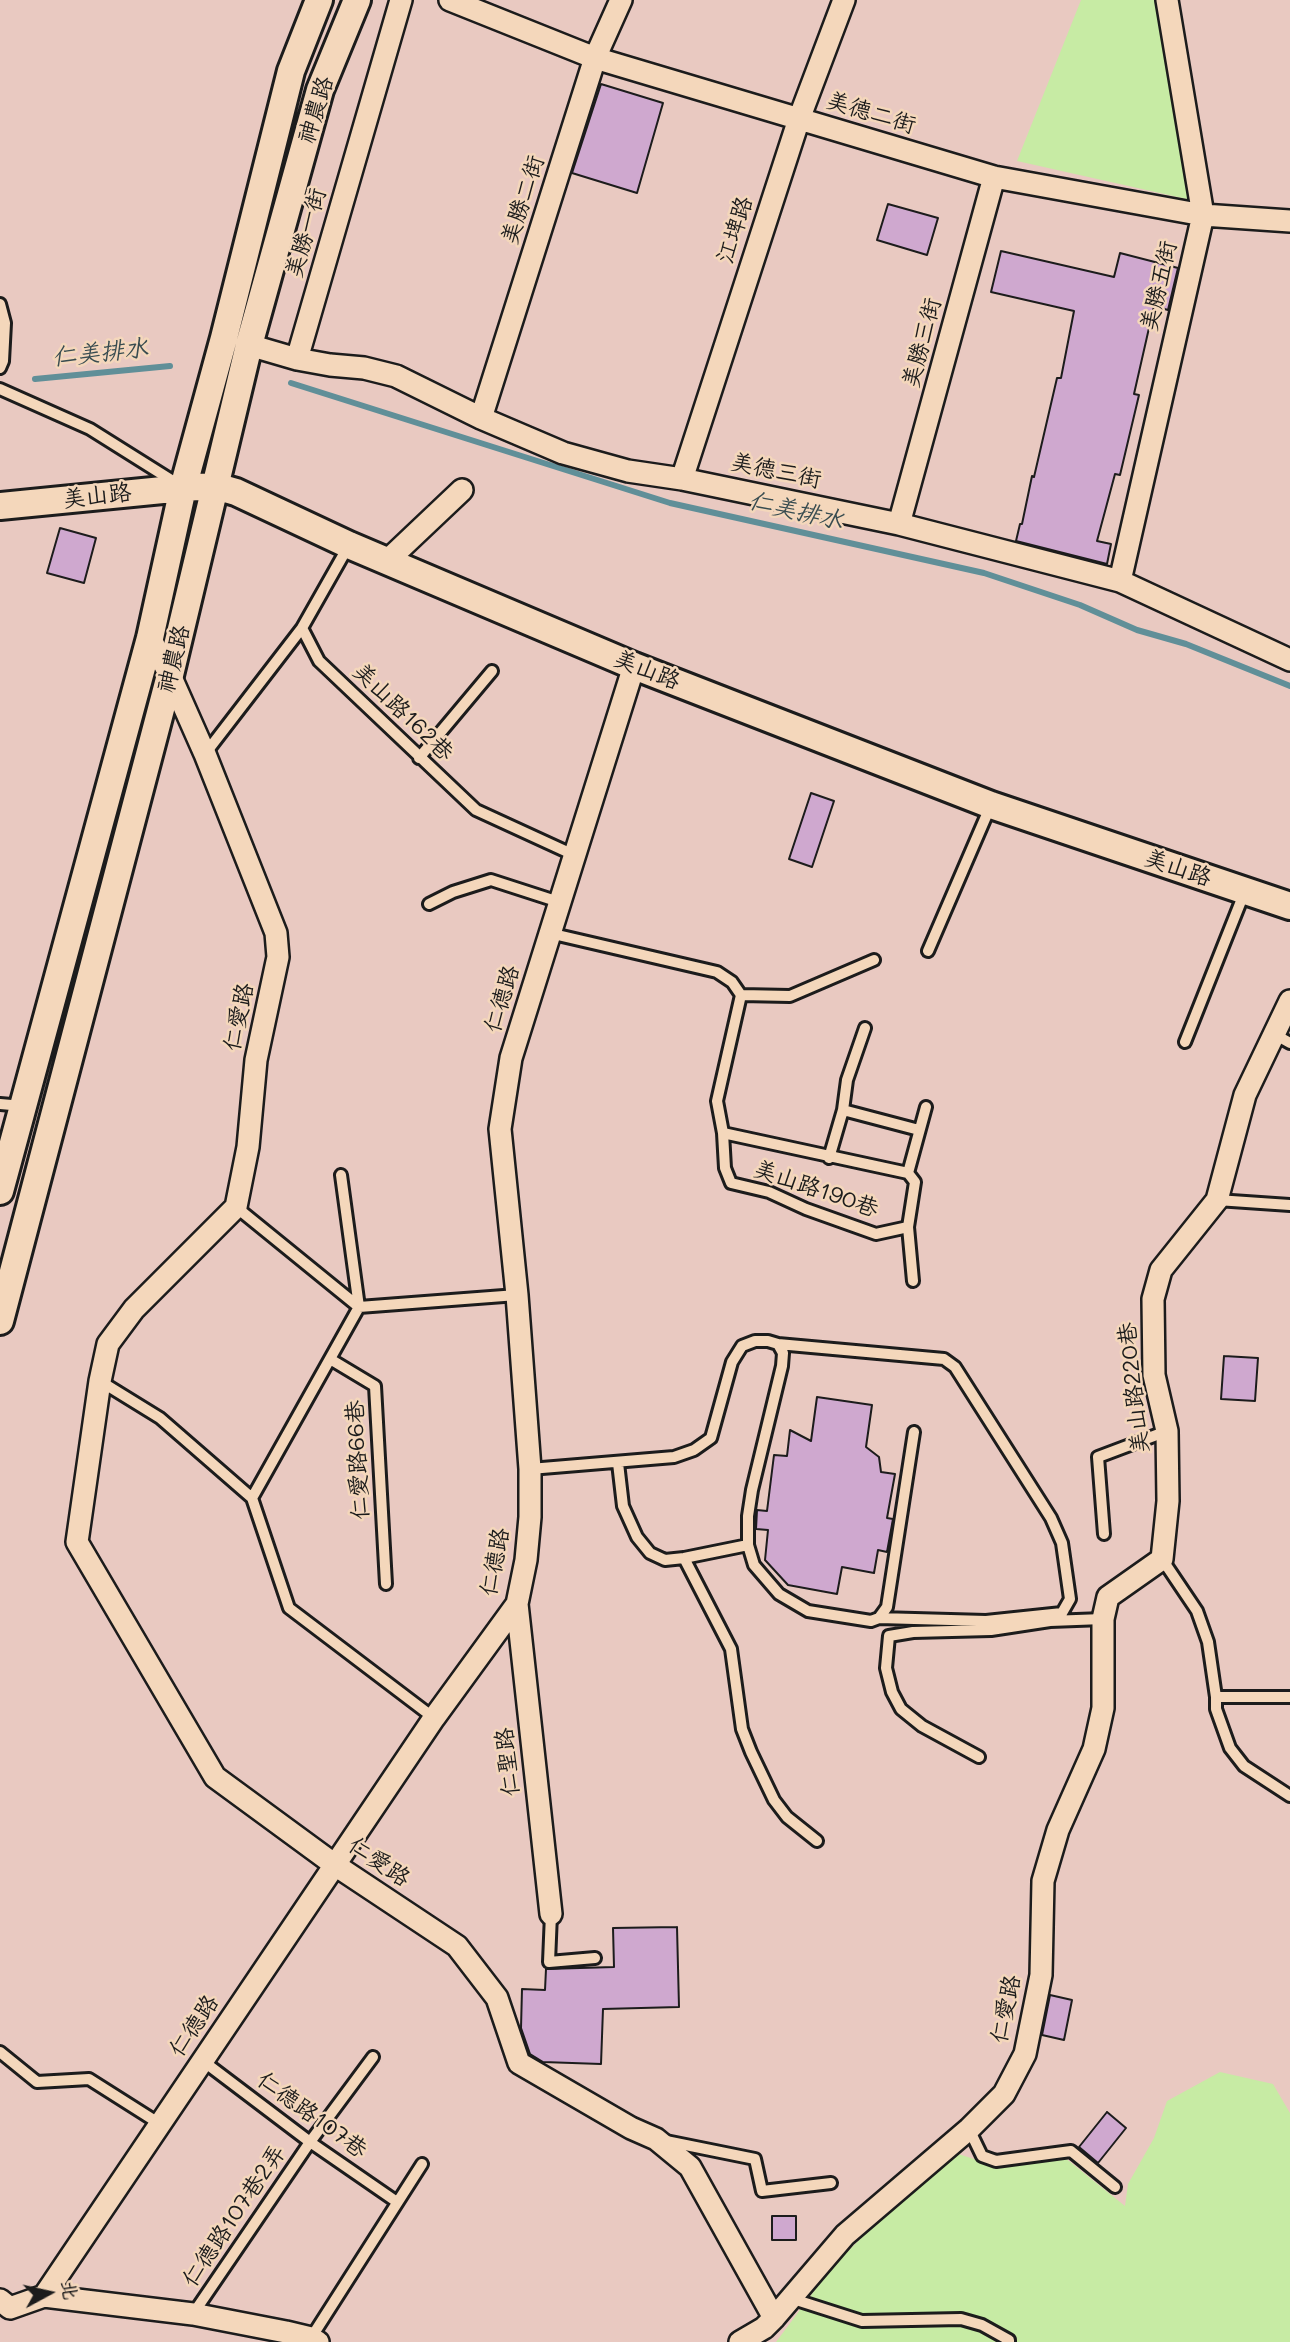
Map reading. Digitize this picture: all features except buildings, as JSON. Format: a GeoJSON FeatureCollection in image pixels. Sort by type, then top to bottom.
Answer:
{"type":"FeatureCollection","features":[{"type":"Feature","properties":{"kind":"street","name":"神農路"},"geometry":{"type":"LineString","coordinates":[[0,1191],[11,1105],[150,638],[183,488],[224,338],[290,71],[319,0]]}},
{"type":"Feature","properties":{"kind":"street","name":"神農路"},"geometry":{"type":"LineString","coordinates":[[0,1321],[170,675],[249,345],[320,90],[357,0]]}},
{"type":"Feature","properties":{"kind":"street","name":"美勝一街"},"geometry":{"type":"LineString","coordinates":[[297,359],[401,0]]}},
{"type":"Feature","properties":{"kind":"street","name":"美德二街"},"geometry":{"type":"LineString","coordinates":[[450,0],[595,58],[994,177],[1203,215],[1290,221]]}},
{"type":"Feature","properties":{"kind":"street","name":"美勝二街"},"geometry":{"type":"LineString","coordinates":[[481,418],[595,58],[621,0]]}},
{"type":"Feature","properties":{"kind":"street","name":"江埤路"},"geometry":{"type":"LineString","coordinates":[[682,479],[799,119],[844,0]]}},
{"type":"Feature","properties":{"kind":"street","name":"美勝五街"},"geometry":{"type":"LineString","coordinates":[[1120,582],[1203,215],[1167,0]]}},
{"type":"Feature","properties":{"kind":"street","name":"美勝三街"},"geometry":{"type":"LineString","coordinates":[[900,523],[994,177]]}},
{"type":"Feature","properties":{"kind":"street","name":"美德三街"},"geometry":{"type":"LineString","coordinates":[[249,345],[297,359],[364,368],[396,376],[481,418],[563,453],[628,471],[682,479],[900,523],[1120,582],[1290,660]]}},
{"type":"Feature","properties":{"kind":"street","name":"美山路"},"geometry":{"type":"LineString","coordinates":[[0,506],[215,486],[236,492],[349,545],[635,666],[991,806],[1290,906]]}},
{"type":"Feature","properties":{"kind":"street"},"geometry":{"type":"LineString","coordinates":[[387,561],[462,490]]}},
{"type":"Feature","properties":{"kind":"street","name":"仁愛路"},"geometry":{"type":"LineString","coordinates":[[150,638],[170,675],[205,754],[276,933],[278,957],[256,1060],[248,1147],[236,1207],[134,1310],[108,1344],[100,1381],[77,1542],[215,1777],[335,1865],[457,1947],[497,1998],[519,2063],[631,2128],[656,2139],[690,2167],[769,2329]]}},
{"type":"Feature","properties":{"kind":"street","name":"仁德路"},"geometry":{"type":"LineString","coordinates":[[44,2296],[435,1717],[517,1604],[526,1560],[530,1517],[530,1469],[517,1295],[500,1129],[511,1058],[635,666]]}},
{"type":"Feature","properties":{"kind":"street","name":"美山路220巷"},"geometry":{"type":"LineString","coordinates":[[1161,1559],[1168,1500],[1167,1430],[1154,1375],[1153,1299],[1161,1270],[1217,1200],[1245,1095],[1282,1038],[1290,1001]]}},
{"type":"Feature","properties":{"kind":"street"},"geometry":{"type":"LineString","coordinates":[[1103,1619],[1108,1597],[1161,1559]]}},
{"type":"Feature","properties":{"kind":"street","name":"仁聖路"},"geometry":{"type":"LineString","coordinates":[[517,1604],[551,1914]]}},
{"type":"Feature","properties":{"kind":"street","name":"仁愛路"},"geometry":{"type":"LineString","coordinates":[[740,2342],[769,2329],[790,2298],[845,2235],[969,2129],[1004,2094],[1025,2054],[1041,1975],[1043,1881],[1058,1830],[1094,1749],[1103,1708],[1103,1619]]}},
{"type":"Feature","properties":{"kind":"street"},"geometry":{"type":"LineString","coordinates":[[0,2300],[10,2308],[44,2296],[193,2315],[283,2337],[315,2340]]}},
{"type":"Feature","properties":{"kind":"lane"},"geometry":{"type":"LineString","coordinates":[[0,304],[5,323],[3,361],[0,368]]}},
{"type":"Feature","properties":{"kind":"lane"},"geometry":{"type":"LineString","coordinates":[[0,389],[90,429],[183,488]]}},
{"type":"Feature","properties":{"kind":"lane"},"geometry":{"type":"LineString","coordinates":[[205,754],[302,628],[349,545]]}},
{"type":"Feature","properties":{"kind":"lane","name":"美山路162巷"},"geometry":{"type":"LineString","coordinates":[[302,628],[319,661],[476,810],[574,855]]}},
{"type":"Feature","properties":{"kind":"lane"},"geometry":{"type":"LineString","coordinates":[[419,758],[492,671]]}},
{"type":"Feature","properties":{"kind":"lane"},"geometry":{"type":"LineString","coordinates":[[928,951],[991,806]]}},
{"type":"Feature","properties":{"kind":"lane"},"geometry":{"type":"LineString","coordinates":[[429,904],[453,892],[491,880],[559,902]]}},
{"type":"Feature","properties":{"kind":"lane"},"geometry":{"type":"LineString","coordinates":[[1185,1042],[1245,891]]}},
{"type":"Feature","properties":{"kind":"lane"},"geometry":{"type":"LineString","coordinates":[[549,933],[717,972],[732,982],[741,995],[790,996],[874,960]]}},
{"type":"Feature","properties":{"kind":"lane","name":"美山路190巷"},"geometry":{"type":"LineString","coordinates":[[741,995],[717,1101],[723,1133],[725,1168],[732,1183],[769,1192],[806,1209],[876,1234],[908,1227]]}},
{"type":"Feature","properties":{"kind":"lane","name":"美山路190巷"},"geometry":{"type":"LineString","coordinates":[[829,1158],[843,1110],[847,1080],[865,1028]]}},
{"type":"Feature","properties":{"kind":"lane"},"geometry":{"type":"LineString","coordinates":[[908,1173],[926,1107]]}},
{"type":"Feature","properties":{"kind":"lane"},"geometry":{"type":"LineString","coordinates":[[843,1110],[919,1130]]}},
{"type":"Feature","properties":{"kind":"lane"},"geometry":{"type":"LineString","coordinates":[[723,1133],[908,1173],[915,1182],[908,1227],[913,1281]]}},
{"type":"Feature","properties":{"kind":"lane"},"geometry":{"type":"LineString","coordinates":[[252,1498],[359,1307],[341,1175]]}},
{"type":"Feature","properties":{"kind":"lane"},"geometry":{"type":"LineString","coordinates":[[1217,1200],[1290,1205]]}},
{"type":"Feature","properties":{"kind":"lane"},"geometry":{"type":"LineString","coordinates":[[236,1207],[359,1307],[517,1295]]}},
{"type":"Feature","properties":{"kind":"lane"},"geometry":{"type":"LineString","coordinates":[[530,1469],[674,1457],[694,1450],[711,1438],[732,1362],[742,1346],[755,1341],[944,1359],[955,1367],[1051,1518],[1062,1543],[1070,1599],[1062,1613],[985,1621],[879,1618],[871,1621],[808,1611],[779,1594],[754,1565],[748,1545],[752,1490],[782,1366],[783,1353],[778,1344]]}},
{"type":"Feature","properties":{"kind":"lane","name":"仁愛路66巷"},"geometry":{"type":"LineString","coordinates":[[330,1359],[375,1385],[386,1584]]}},
{"type":"Feature","properties":{"kind":"lane"},"geometry":{"type":"LineString","coordinates":[[100,1381],[160,1418],[252,1498],[289,1608],[435,1717]]}},
{"type":"Feature","properties":{"kind":"lane"},"geometry":{"type":"LineString","coordinates":[[1104,1534],[1098,1457],[1167,1430]]}},
{"type":"Feature","properties":{"kind":"lane"},"geometry":{"type":"LineString","coordinates":[[879,1618],[887,1607],[915,1432]]}},
{"type":"Feature","properties":{"kind":"lane"},"geometry":{"type":"LineString","coordinates":[[618,1463],[623,1506],[637,1538],[650,1553],[665,1560],[684,1559],[748,1545]]}},
{"type":"Feature","properties":{"kind":"lane"},"geometry":{"type":"LineString","coordinates":[[684,1559],[731,1649],[742,1729],[751,1752],[774,1800],[787,1817],[817,1841]]}},
{"type":"Feature","properties":{"kind":"lane"},"geometry":{"type":"LineString","coordinates":[[1161,1559],[1197,1611],[1208,1642],[1216,1709],[1230,1748],[1244,1766],[1290,1796]]}},
{"type":"Feature","properties":{"kind":"lane"},"geometry":{"type":"LineString","coordinates":[[979,1757],[922,1726],[901,1709],[892,1692],[886,1668],[889,1636],[913,1632],[991,1630],[1049,1621],[1103,1619]]}},
{"type":"Feature","properties":{"kind":"lane"},"geometry":{"type":"LineString","coordinates":[[1216,1697],[1290,1697]]}},
{"type":"Feature","properties":{"kind":"lane"},"geometry":{"type":"LineString","coordinates":[[551,1914],[549,1962],[595,1958]]}},
{"type":"Feature","properties":{"kind":"lane"},"geometry":{"type":"LineString","coordinates":[[0,2052],[37,2082],[89,2079],[160,2124]]}},
{"type":"Feature","properties":{"kind":"lane","name":"仁德路107巷2弄"},"geometry":{"type":"LineString","coordinates":[[193,2315],[310,2142],[373,2057]]}},
{"type":"Feature","properties":{"kind":"lane","name":"仁德路107巷"},"geometry":{"type":"LineString","coordinates":[[203,2061],[310,2142],[397,2202]]}},
{"type":"Feature","properties":{"kind":"lane"},"geometry":{"type":"LineString","coordinates":[[969,2129],[982,2156],[996,2161],[1071,2151],[1115,2187]]}},
{"type":"Feature","properties":{"kind":"lane"},"geometry":{"type":"LineString","coordinates":[[656,2139],[755,2159],[762,2191],[831,2183]]}},
{"type":"Feature","properties":{"kind":"lane"},"geometry":{"type":"LineString","coordinates":[[315,2340],[422,2164]]}},
{"type":"Feature","properties":{"kind":"lane"},"geometry":{"type":"LineString","coordinates":[[790,2298],[862,2321],[961,2319],[982,2325],[1009,2342]]}},
{"type":"Feature","properties":{"kind":"green space"},"geometry":{"type":"Polygon","coordinates":[[[1081,0],[1155,0],[1191,200],[1017,161],[1081,0]]]}},
{"type":"Feature","properties":{"kind":"green space"},"geometry":{"type":"Polygon","coordinates":[[[1220,2072],[1273,2084],[1290,2113],[1290,2342],[776,2342],[832,2267],[949,2151],[999,2167],[1064,2157],[1125,2206],[1128,2184],[1154,2138],[1167,2101],[1220,2072]]]}},
{"type":"Feature","properties":{"kind":"waterway","name":"仁美排水"},"geometry":{"type":"LineString","coordinates":[[35,379],[170,366]]}},
{"type":"Feature","properties":{"kind":"waterway","name":"仁美排水"},"geometry":{"type":"LineString","coordinates":[[291,383],[670,503],[984,573],[1080,605],[1137,630],[1186,644],[1290,686]]}}]}
